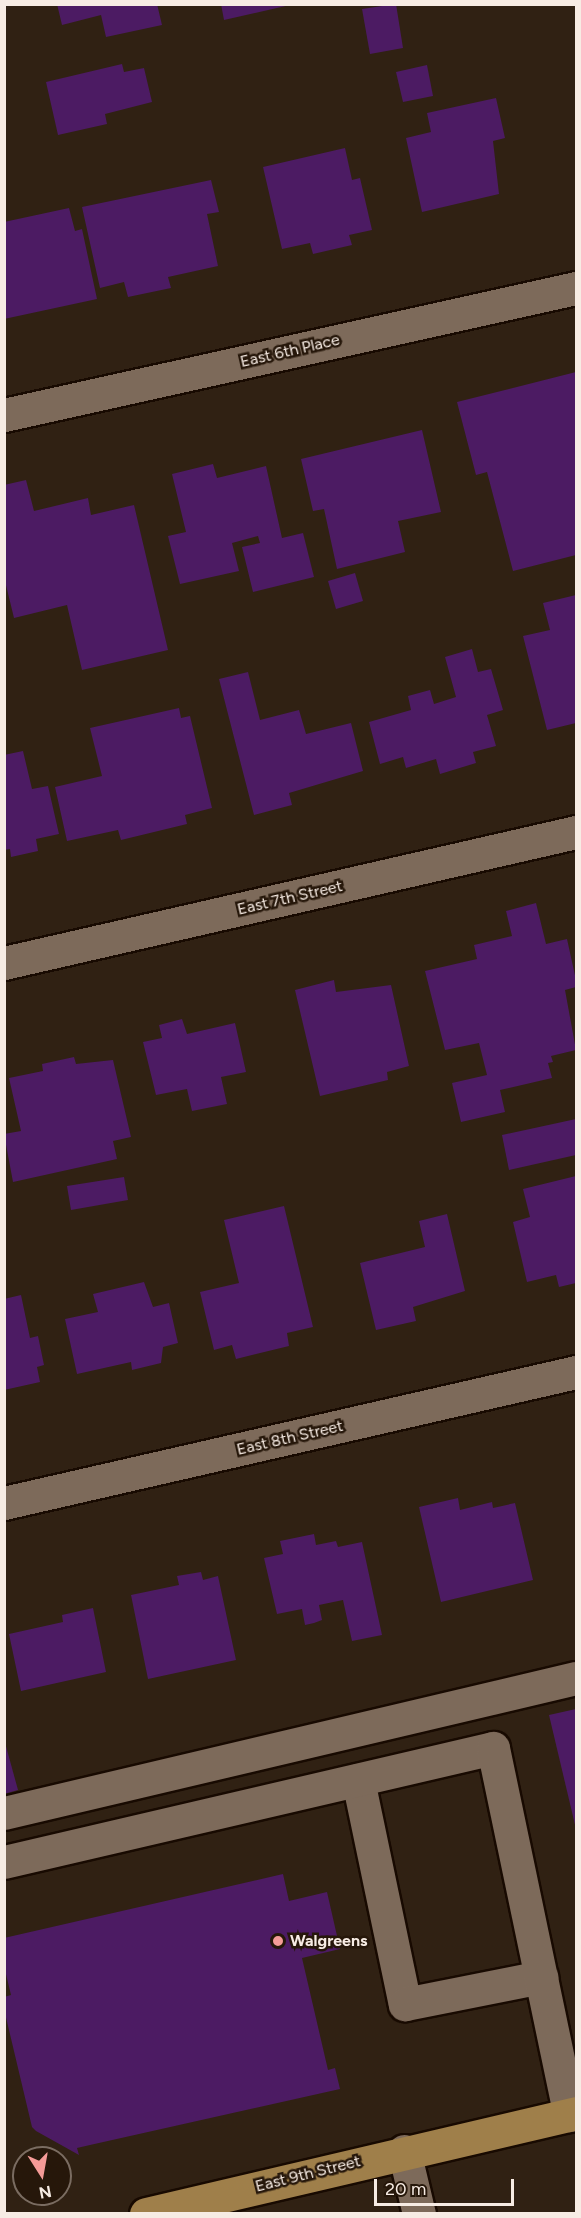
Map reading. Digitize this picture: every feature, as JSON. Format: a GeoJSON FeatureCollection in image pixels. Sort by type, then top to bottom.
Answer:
{"type":"FeatureCollection","features":[{"type":"Feature","properties":{"kind":"main road","name":"East 9th Street"},"geometry":{"type":"LineString","coordinates":[[146,2214],[210,2206],[404,2151],[573,2114]]}},
{"type":"Feature","properties":{"kind":"street","name":"East 6th Place"},"geometry":{"type":"LineString","coordinates":[[4,415],[576,288]]}},
{"type":"Feature","properties":{"kind":"street","name":"East 7th Street"},"geometry":{"type":"LineString","coordinates":[[4,963],[576,832]]}},
{"type":"Feature","properties":{"kind":"street","name":"East 8th Street"},"geometry":{"type":"LineString","coordinates":[[4,1503],[576,1372]]}},
{"type":"Feature","properties":{"kind":"street"},"geometry":{"type":"LineString","coordinates":[[4,1813],[576,1678]]}},
{"type":"Feature","properties":{"kind":"street"},"geometry":{"type":"LineString","coordinates":[[4,1862],[493,1748],[541,1977],[573,2114]]}},
{"type":"Feature","properties":{"kind":"street"},"geometry":{"type":"LineString","coordinates":[[358,1780],[405,2004],[541,1977]]}},
{"type":"Feature","properties":{"kind":"street"},"geometry":{"type":"LineString","coordinates":[[404,2151],[419,2214]]}},
{"type":"Feature","properties":{"kind":"building"},"geometry":{"type":"Polygon","coordinates":[[[57,4],[157,4],[162,25],[106,37],[101,15],[62,25],[57,4]]]}},
{"type":"Feature","properties":{"kind":"building"},"geometry":{"type":"Polygon","coordinates":[[[221,4],[290,4],[290,5],[224,20],[221,4]]]}},
{"type":"Feature","properties":{"kind":"building"},"geometry":{"type":"Polygon","coordinates":[[[396,4],[403,48],[370,54],[362,9],[396,4]]]}},
{"type":"Feature","properties":{"kind":"building"},"geometry":{"type":"Polygon","coordinates":[[[122,64],[124,72],[144,68],[152,102],[105,114],[107,124],[58,135],[46,82],[122,64]]]}},
{"type":"Feature","properties":{"kind":"building"},"geometry":{"type":"Polygon","coordinates":[[[427,65],[433,96],[403,102],[396,72],[427,65]]]}},
{"type":"Feature","properties":{"kind":"building"},"geometry":{"type":"Polygon","coordinates":[[[496,98],[505,138],[493,141],[499,194],[422,212],[406,138],[431,132],[427,113],[496,98]]]}},
{"type":"Feature","properties":{"kind":"building"},"geometry":{"type":"Polygon","coordinates":[[[345,148],[352,180],[360,178],[372,230],[349,235],[352,245],[313,254],[310,243],[282,249],[263,167],[345,148]]]}},
{"type":"Feature","properties":{"kind":"building"},"geometry":{"type":"Polygon","coordinates":[[[211,180],[219,212],[207,214],[218,266],[168,277],[171,288],[128,297],[124,282],[100,288],[82,207],[211,180]]]}},
{"type":"Feature","properties":{"kind":"building"},"geometry":{"type":"Polygon","coordinates":[[[69,208],[75,231],[82,229],[97,299],[4,319],[4,222],[69,208]]]}},
{"type":"Feature","properties":{"kind":"building"},"geometry":{"type":"Polygon","coordinates":[[[576,372],[576,555],[513,571],[487,472],[476,475],[457,402],[576,372]]]}},
{"type":"Feature","properties":{"kind":"building"},"geometry":{"type":"Polygon","coordinates":[[[422,430],[441,512],[398,521],[405,552],[337,569],[324,509],[313,511],[301,459],[422,430]]]}},
{"type":"Feature","properties":{"kind":"building"},"geometry":{"type":"Polygon","coordinates":[[[213,464],[217,478],[266,466],[282,538],[303,533],[314,577],[253,592],[242,547],[260,543],[258,536],[232,543],[239,571],[180,584],[168,536],[186,532],[172,474],[213,464]]]}},
{"type":"Feature","properties":{"kind":"building"},"geometry":{"type":"Polygon","coordinates":[[[26,480],[34,511],[88,498],[91,515],[134,505],[168,650],[82,670],[67,605],[14,618],[4,577],[4,485],[26,480]]]}},
{"type":"Feature","properties":{"kind":"building"},"geometry":{"type":"Polygon","coordinates":[[[355,573],[363,601],[336,609],[328,581],[355,573]]]}},
{"type":"Feature","properties":{"kind":"building"},"geometry":{"type":"Polygon","coordinates":[[[576,595],[576,723],[547,730],[523,636],[550,630],[543,603],[576,595]]]}},
{"type":"Feature","properties":{"kind":"building"},"geometry":{"type":"Polygon","coordinates":[[[472,649],[478,672],[491,669],[503,710],[487,715],[496,746],[473,752],[476,763],[440,774],[436,759],[406,768],[403,757],[380,764],[369,722],[411,710],[408,696],[430,690],[434,704],[456,697],[445,657],[472,649]]]}},
{"type":"Feature","properties":{"kind":"building"},"geometry":{"type":"Polygon","coordinates":[[[248,672],[260,720],[299,710],[306,734],[351,723],[363,771],[289,793],[292,805],[254,815],[219,679],[248,672]]]}},
{"type":"Feature","properties":{"kind":"building"},"geometry":{"type":"Polygon","coordinates":[[[179,708],[181,718],[190,716],[212,808],[185,815],[187,824],[121,840],[118,830],[67,841],[55,787],[102,776],[90,728],[179,708]]]}},
{"type":"Feature","properties":{"kind":"building"},"geometry":{"type":"Polygon","coordinates":[[[23,751],[32,789],[48,786],[59,834],[36,839],[38,851],[11,857],[10,849],[4,850],[4,755],[23,751]]]}},
{"type":"Feature","properties":{"kind":"building"},"geometry":{"type":"Polygon","coordinates":[[[536,903],[546,944],[567,939],[576,987],[565,990],[576,1050],[551,1056],[553,1062],[548,1063],[552,1078],[500,1090],[505,1112],[461,1122],[452,1083],[487,1075],[479,1043],[445,1050],[425,971],[477,959],[474,945],[512,936],[506,911],[536,903]]]}},
{"type":"Feature","properties":{"kind":"building"},"geometry":{"type":"Polygon","coordinates":[[[334,980],[336,992],[391,985],[409,1066],[387,1072],[388,1080],[320,1096],[295,990],[334,980]]]}},
{"type":"Feature","properties":{"kind":"building"},"geometry":{"type":"Polygon","coordinates":[[[182,1019],[187,1034],[235,1023],[246,1072],[221,1077],[227,1104],[192,1111],[187,1089],[156,1095],[143,1042],[162,1038],[159,1025],[182,1019]]]}},
{"type":"Feature","properties":{"kind":"building"},"geometry":{"type":"Polygon","coordinates":[[[74,1057],[76,1064],[113,1060],[131,1137],[113,1141],[117,1159],[13,1182],[4,1134],[21,1131],[9,1078],[43,1071],[42,1064],[74,1057]]]}},
{"type":"Feature","properties":{"kind":"building"},"geometry":{"type":"Polygon","coordinates":[[[576,1119],[576,1155],[509,1170],[502,1135],[576,1119]]]}},
{"type":"Feature","properties":{"kind":"building"},"geometry":{"type":"Polygon","coordinates":[[[576,1176],[576,1283],[559,1287],[556,1275],[527,1282],[513,1222],[530,1217],[523,1189],[576,1176]]]}},
{"type":"Feature","properties":{"kind":"building"},"geometry":{"type":"Polygon","coordinates":[[[124,1177],[128,1200],[71,1210],[67,1186],[124,1177]]]}},
{"type":"Feature","properties":{"kind":"building"},"geometry":{"type":"Polygon","coordinates":[[[284,1206],[313,1327],[287,1333],[289,1346],[236,1359],[232,1345],[214,1350],[200,1292],[239,1283],[224,1220],[284,1206]]]}},
{"type":"Feature","properties":{"kind":"building"},"geometry":{"type":"Polygon","coordinates":[[[447,1214],[465,1291],[413,1307],[416,1321],[376,1330],[360,1263],[425,1247],[419,1221],[447,1214]]]}},
{"type":"Feature","properties":{"kind":"building"},"geometry":{"type":"Polygon","coordinates":[[[144,1282],[153,1307],[169,1303],[178,1343],[163,1347],[161,1363],[132,1370],[131,1362],[77,1374],[65,1319],[98,1312],[93,1294],[144,1282]]]}},
{"type":"Feature","properties":{"kind":"building"},"geometry":{"type":"Polygon","coordinates":[[[21,1295],[30,1338],[38,1336],[44,1365],[37,1367],[40,1382],[4,1390],[4,1299],[21,1295]]]}},
{"type":"Feature","properties":{"kind":"building"},"geometry":{"type":"Polygon","coordinates":[[[458,1498],[460,1510],[492,1502],[493,1508],[515,1503],[533,1580],[441,1602],[419,1507],[458,1498]]]}},
{"type":"Feature","properties":{"kind":"building"},"geometry":{"type":"Polygon","coordinates":[[[314,1534],[316,1545],[336,1541],[338,1547],[362,1542],[382,1635],[352,1641],[343,1600],[319,1605],[322,1620],[305,1625],[302,1609],[277,1614],[264,1558],[283,1554],[280,1541],[314,1534]]]}},
{"type":"Feature","properties":{"kind":"building"},"geometry":{"type":"Polygon","coordinates":[[[201,1572],[203,1580],[218,1576],[236,1660],[148,1679],[131,1595],[179,1585],[177,1576],[201,1572]]]}},
{"type":"Feature","properties":{"kind":"building"},"geometry":{"type":"Polygon","coordinates":[[[93,1608],[106,1672],[21,1691],[9,1634],[63,1622],[62,1615],[93,1608]]]}},
{"type":"Feature","properties":{"kind":"building"},"geometry":{"type":"Polygon","coordinates":[[[576,1709],[576,1829],[549,1715],[576,1709]]]}},
{"type":"Feature","properties":{"kind":"building"},"geometry":{"type":"Polygon","coordinates":[[[4,1739],[18,1790],[4,1794],[4,1739]]]}},
{"type":"Feature","properties":{"kind":"building","name":"Walgreens"},"geometry":{"type":"Polygon","coordinates":[[[283,1874],[289,1901],[327,1892],[340,1949],[302,1958],[328,2070],[335,2068],[340,2089],[77,2148],[79,2155],[72,2151],[72,2146],[63,2146],[32,2127],[4,2009],[4,1997],[11,1995],[4,1966],[4,1938],[283,1874]]]}},
{"type":"Feature","properties":{"kind":"place","name":"Walgreens"},"geometry":{"type":"Point","coordinates":[278,1941]}}]}
